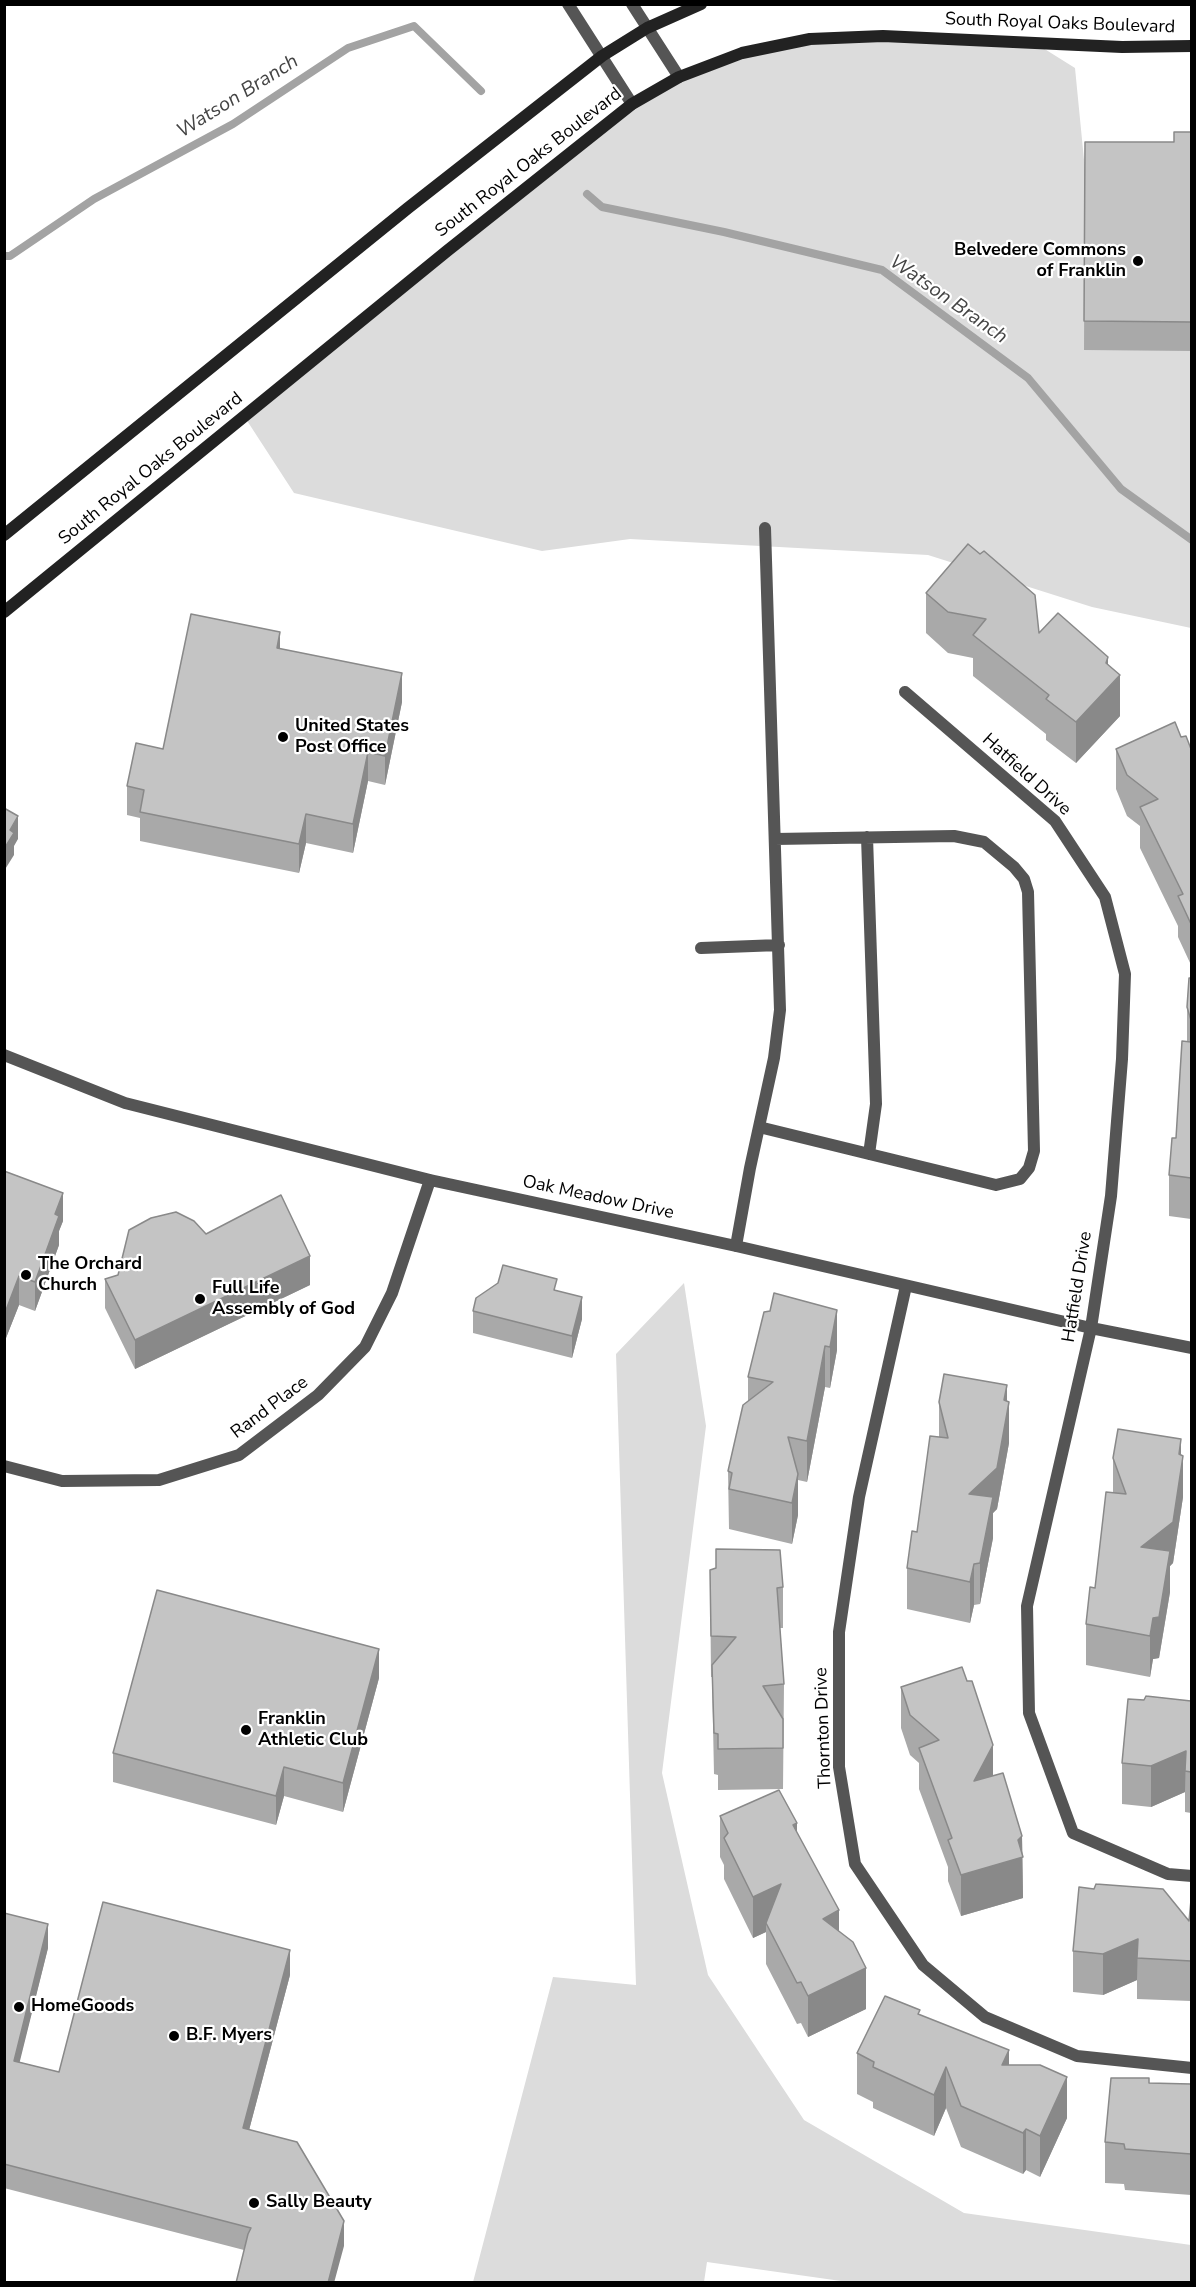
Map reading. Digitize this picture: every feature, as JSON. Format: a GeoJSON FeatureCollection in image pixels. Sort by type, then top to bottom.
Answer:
{"type":"FeatureCollection","features":[{"type":"Feature","properties":{"kind":"main road"},"geometry":{"type":"LineString","coordinates":[[4,535],[408,208],[602,56],[647,28],[701,4]]}},
{"type":"Feature","properties":{"kind":"main road","name":"South Royal Oaks Boulevard"},"geometry":{"type":"LineString","coordinates":[[4,612],[438,258],[632,104],[679,77],[742,52],[810,39],[883,36],[1122,47],[1191,46]]}},
{"type":"Feature","properties":{"kind":"street"},"geometry":{"type":"LineString","coordinates":[[568,4],[632,104]]}},
{"type":"Feature","properties":{"kind":"street"},"geometry":{"type":"LineString","coordinates":[[632,4],[679,77]]}},
{"type":"Feature","properties":{"kind":"street"},"geometry":{"type":"LineString","coordinates":[[736,1246],[774,1058],[779,1020],[776,839],[765,528]]}},
{"type":"Feature","properties":{"kind":"street","name":"Hatfield Drive"},"geometry":{"type":"LineString","coordinates":[[905,693],[1055,821],[1105,897],[1125,974],[1111,1196],[1091,1328],[1027,1606],[1029,1713],[1073,1833],[1168,1874],[1191,1876]]}},
{"type":"Feature","properties":{"kind":"street"},"geometry":{"type":"LineString","coordinates":[[759,1127],[996,1185],[1020,1179],[1029,1168],[1034,1151],[1028,892],[1024,879],[1014,867],[984,842],[954,836],[776,839]]}},
{"type":"Feature","properties":{"kind":"street"},"geometry":{"type":"LineString","coordinates":[[867,837],[876,1104],[869,1154]]}},
{"type":"Feature","properties":{"kind":"street"},"geometry":{"type":"LineString","coordinates":[[701,948],[779,945]]}},
{"type":"Feature","properties":{"kind":"street","name":"Oak Meadow Drive"},"geometry":{"type":"LineString","coordinates":[[4,1055],[125,1103],[430,1180],[736,1246],[1091,1328],[1191,1348]]}},
{"type":"Feature","properties":{"kind":"street","name":"Rand Place"},"geometry":{"type":"LineString","coordinates":[[4,1466],[62,1481],[159,1480],[238,1455],[318,1395],[365,1347],[392,1293],[430,1180]]}},
{"type":"Feature","properties":{"kind":"street","name":"Thornton Drive"},"geometry":{"type":"LineString","coordinates":[[906,1286],[859,1497],[839,1632],[839,1767],[855,1864],[922,1965],[985,2017],[1077,2056],[1191,2068]]}},
{"type":"Feature","properties":{"kind":"shaded area"},"geometry":{"type":"Polygon","coordinates":[[[810,39],[1035,43],[1075,68],[1085,170],[1191,351],[1191,628],[1092,607],[928,555],[630,539],[542,551],[294,493],[244,416],[632,104],[679,77],[810,39]]]}},
{"type":"Feature","properties":{"kind":"shaded area"},"geometry":{"type":"Polygon","coordinates":[[[684,1283],[706,1426],[662,1773],[708,1975],[804,2120],[964,2213],[1191,2245],[1191,2282],[848,2282],[707,2262],[704,2282],[473,2282],[553,1977],[636,1985],[616,1354],[684,1283]]]}},
{"type":"Feature","properties":{"kind":"building","name":"Belvedere Commons of Franklin"},"geometry":{"type":"Polygon","coordinates":[[[1174,132],[1191,132],[1191,322],[1084,321],[1085,142],[1174,142],[1174,132]]]}},
{"type":"Feature","properties":{"kind":"building"},"geometry":{"type":"Polygon","coordinates":[[[968,544],[980,554],[984,551],[1035,595],[1039,633],[1058,613],[1108,657],[1106,663],[1120,675],[1076,722],[1046,699],[1049,695],[973,635],[986,619],[948,612],[926,593],[968,544]]]}},
{"type":"Feature","properties":{"kind":"building","name":"United States Post Office"},"geometry":{"type":"Polygon","coordinates":[[[191,614],[280,632],[277,648],[402,673],[385,756],[368,752],[353,824],[306,814],[299,844],[140,812],[144,790],[127,786],[136,743],[163,749],[191,614]]]}},
{"type":"Feature","properties":{"kind":"building"},"geometry":{"type":"Polygon","coordinates":[[[1175,722],[1181,737],[1186,736],[1191,749],[1191,924],[1178,896],[1183,894],[1140,807],[1158,799],[1127,775],[1116,749],[1175,722]]]}},
{"type":"Feature","properties":{"kind":"building"},"geometry":{"type":"Polygon","coordinates":[[[4,808],[18,816],[10,830],[14,833],[4,849],[4,808]]]}},
{"type":"Feature","properties":{"kind":"building"},"geometry":{"type":"Polygon","coordinates":[[[1189,978],[1191,978],[1191,1020],[1187,1007],[1189,978]]]}},
{"type":"Feature","properties":{"kind":"building"},"geometry":{"type":"Polygon","coordinates":[[[1182,1041],[1191,1042],[1191,1178],[1169,1175],[1172,1138],[1176,1138],[1182,1041]]]}},
{"type":"Feature","properties":{"kind":"building","name":"The Orchard Church"},"geometry":{"type":"Polygon","coordinates":[[[4,1171],[63,1193],[55,1214],[59,1216],[35,1282],[19,1276],[6,1310],[4,1309],[4,1171]]]}},
{"type":"Feature","properties":{"kind":"building","name":"Full Life Assembly of God"},"geometry":{"type":"Polygon","coordinates":[[[281,1195],[310,1256],[135,1340],[105,1279],[118,1275],[129,1230],[151,1218],[176,1212],[194,1221],[206,1234],[281,1195]]]}},
{"type":"Feature","properties":{"kind":"building"},"geometry":{"type":"Polygon","coordinates":[[[503,1265],[557,1279],[554,1290],[582,1297],[572,1336],[473,1311],[476,1298],[498,1283],[503,1265]]]}},
{"type":"Feature","properties":{"kind":"building"},"geometry":{"type":"Polygon","coordinates":[[[774,1293],[837,1310],[830,1347],[825,1346],[807,1441],[788,1437],[798,1474],[792,1503],[729,1489],[732,1473],[728,1471],[743,1405],[773,1382],[748,1377],[764,1312],[770,1311],[774,1293]]]}},
{"type":"Feature","properties":{"kind":"building"},"geometry":{"type":"Polygon","coordinates":[[[944,1374],[1007,1385],[1004,1400],[1009,1402],[997,1468],[969,1494],[993,1497],[980,1563],[974,1564],[970,1582],[907,1568],[912,1531],[917,1532],[930,1436],[948,1438],[939,1402],[944,1374]]]}},
{"type":"Feature","properties":{"kind":"building"},"geometry":{"type":"Polygon","coordinates":[[[1118,1429],[1181,1439],[1179,1454],[1183,1456],[1173,1522],[1141,1547],[1170,1551],[1159,1617],[1153,1618],[1150,1636],[1086,1624],[1090,1587],[1095,1588],[1106,1492],[1126,1494],[1113,1458],[1118,1429]]]}},
{"type":"Feature","properties":{"kind":"building"},"geometry":{"type":"Polygon","coordinates":[[[716,1549],[780,1550],[783,1587],[777,1588],[784,1684],[763,1686],[783,1719],[783,1748],[718,1749],[718,1734],[714,1733],[712,1665],[736,1637],[711,1636],[710,1570],[716,1568],[716,1549]]]}},
{"type":"Feature","properties":{"kind":"building","name":"Franklin Athletic Club"},"geometry":{"type":"Polygon","coordinates":[[[157,1590],[379,1649],[343,1783],[284,1767],[276,1796],[113,1753],[157,1590]]]}},
{"type":"Feature","properties":{"kind":"building"},"geometry":{"type":"Polygon","coordinates":[[[962,1667],[967,1681],[972,1681],[993,1745],[974,1781],[1003,1773],[1022,1836],[1018,1840],[1023,1857],[961,1875],[948,1840],[952,1838],[919,1748],[939,1740],[910,1715],[901,1687],[962,1667]]]}},
{"type":"Feature","properties":{"kind":"building"},"geometry":{"type":"Polygon","coordinates":[[[1146,1696],[1191,1701],[1191,1772],[1185,1771],[1186,1751],[1151,1766],[1122,1763],[1128,1699],[1144,1700],[1146,1696]]]}},
{"type":"Feature","properties":{"kind":"building"},"geometry":{"type":"Polygon","coordinates":[[[779,1790],[797,1823],[793,1825],[839,1910],[823,1919],[853,1942],[866,1968],[808,1996],[801,1982],[797,1983],[766,1923],[781,1884],[753,1897],[724,1838],[728,1833],[720,1816],[779,1790]]]}},
{"type":"Feature","properties":{"kind":"building"},"geometry":{"type":"Polygon","coordinates":[[[1096,1884],[1163,1889],[1189,1921],[1191,1900],[1191,1961],[1137,1958],[1138,1939],[1103,1954],[1073,1951],[1079,1887],[1094,1889],[1096,1884]]]}},
{"type":"Feature","properties":{"kind":"building","name":"B.F. Myers"},"geometry":{"type":"Polygon","coordinates":[[[103,1902],[290,1950],[243,2128],[297,2142],[344,2221],[328,2283],[236,2283],[251,2228],[4,2164],[4,1913],[48,1924],[14,2061],[59,2072],[103,1902]]]}},
{"type":"Feature","properties":{"kind":"building"},"geometry":{"type":"Polygon","coordinates":[[[885,1996],[920,2010],[918,2014],[1009,2050],[1002,2065],[1040,2065],[1067,2077],[1040,2136],[1026,2129],[1023,2133],[961,2106],[946,2067],[934,2095],[873,2067],[874,2062],[857,2053],[885,1996]]]}},
{"type":"Feature","properties":{"kind":"building"},"geometry":{"type":"Polygon","coordinates":[[[1111,2078],[1149,2078],[1149,2083],[1191,2084],[1191,2154],[1125,2149],[1124,2144],[1105,2142],[1111,2078]]]}},
{"type":"Feature","properties":{"kind":"waterway","name":"Watson Branch"},"geometry":{"type":"LineString","coordinates":[[4,256],[10,256],[94,199],[233,124],[348,48],[414,26],[481,91]]}},
{"type":"Feature","properties":{"kind":"waterway","name":"Watson Branch"},"geometry":{"type":"LineString","coordinates":[[587,194],[602,207],[724,232],[882,270],[1028,378],[1121,489],[1192,540]]}},
{"type":"Feature","properties":{"kind":"place","name":"Belvedere Commons of Franklin"},"geometry":{"type":"Point","coordinates":[1138,261]}},
{"type":"Feature","properties":{"kind":"place","name":"United States Post Office"},"geometry":{"type":"Point","coordinates":[283,737]}},
{"type":"Feature","properties":{"kind":"place","name":"The Orchard Church"},"geometry":{"type":"Point","coordinates":[26,1275]}},
{"type":"Feature","properties":{"kind":"place","name":"Full Life Assembly of God"},"geometry":{"type":"Point","coordinates":[200,1299]}},
{"type":"Feature","properties":{"kind":"place","name":"Franklin Athletic Club"},"geometry":{"type":"Point","coordinates":[246,1730]}},
{"type":"Feature","properties":{"kind":"place","name":"HomeGoods"},"geometry":{"type":"Point","coordinates":[19,2007]}},
{"type":"Feature","properties":{"kind":"place","name":"B.F. Myers"},"geometry":{"type":"Point","coordinates":[174,2036]}},
{"type":"Feature","properties":{"kind":"place","name":"Sally Beauty"},"geometry":{"type":"Point","coordinates":[254,2203]}}]}
